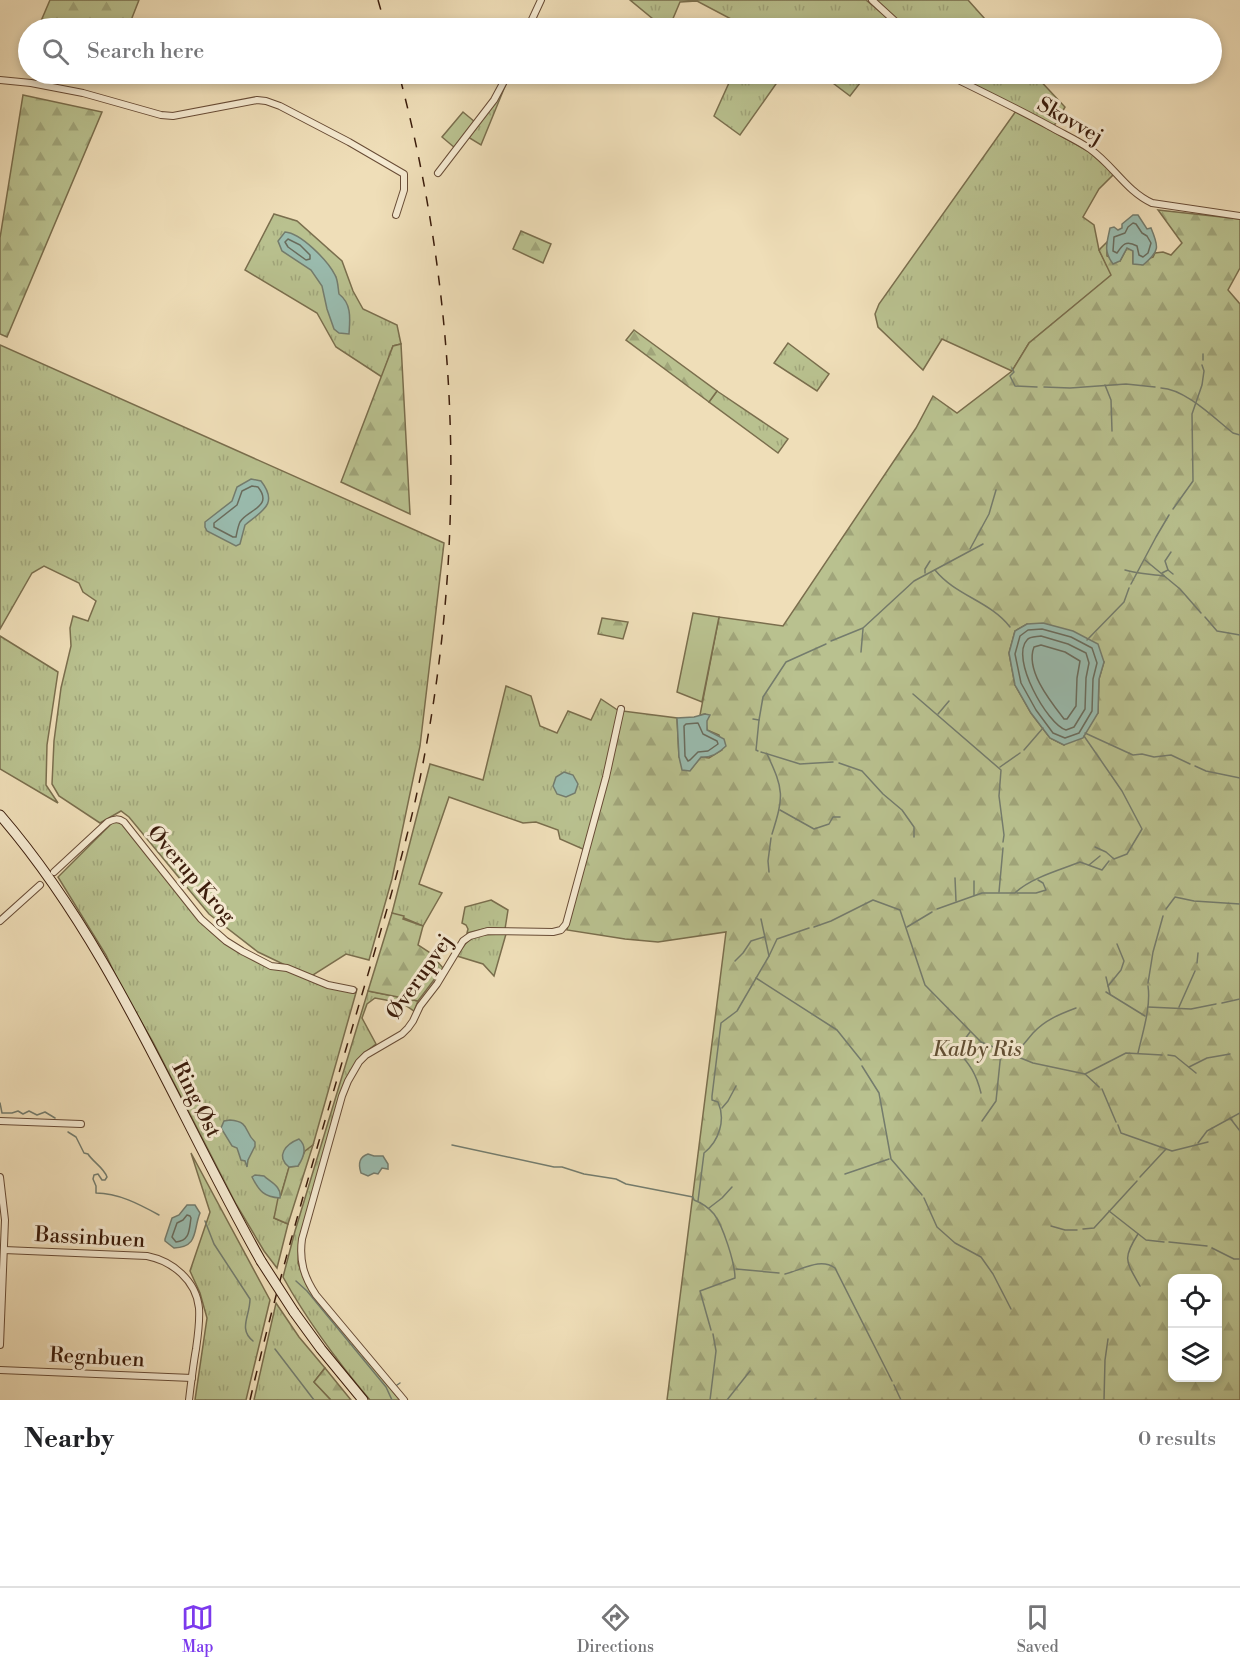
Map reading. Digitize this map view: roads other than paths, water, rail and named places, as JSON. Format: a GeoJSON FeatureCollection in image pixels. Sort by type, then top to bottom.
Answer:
{"type":"FeatureCollection","features":[{"type":"Feature","properties":{"kind":"main road","name":"Ring Øst"},"geometry":{"type":"LineString","coordinates":[[0,815],[45,870],[101,957],[229,1205],[261,1261],[321,1349],[363,1400]]}},
{"type":"Feature","properties":{"kind":"street"},"geometry":{"type":"LineString","coordinates":[[533,18],[541,0]]}},
{"type":"Feature","properties":{"kind":"street"},"geometry":{"type":"LineString","coordinates":[[872,0],[892,18]]}},
{"type":"Feature","properties":{"kind":"street"},"geometry":{"type":"LineString","coordinates":[[0,80],[18,82]]}},
{"type":"Feature","properties":{"kind":"street"},"geometry":{"type":"LineString","coordinates":[[36,84],[83,93],[161,115],[173,116],[257,100],[272,102],[349,141],[404,174],[404,190],[396,215]]}},
{"type":"Feature","properties":{"kind":"street"},"geometry":{"type":"LineString","coordinates":[[438,172],[494,100],[503,84]]}},
{"type":"Feature","properties":{"kind":"street","name":"Skovvej"},"geometry":{"type":"LineString","coordinates":[[966,84],[1088,147],[1141,198],[1152,203],[1240,216]]}},
{"type":"Feature","properties":{"kind":"street","name":"Øverupvej"},"geometry":{"type":"LineString","coordinates":[[404,1400],[316,1295],[300,1261],[302,1239],[342,1096],[353,1072],[366,1054],[402,1034],[408,1028],[463,941],[477,933],[488,931],[554,932],[561,930],[566,924],[606,777],[621,709]]}},
{"type":"Feature","properties":{"kind":"street","name":"Øverup Krog"},"geometry":{"type":"LineString","coordinates":[[54,872],[108,822],[118,819],[124,822],[201,919],[226,941],[271,966],[287,968],[316,982],[353,990]]}},
{"type":"Feature","properties":{"kind":"street"},"geometry":{"type":"LineString","coordinates":[[0,921],[40,885]]}},
{"type":"Feature","properties":{"kind":"street"},"geometry":{"type":"LineString","coordinates":[[0,1120],[81,1124]]}},
{"type":"Feature","properties":{"kind":"street"},"geometry":{"type":"LineString","coordinates":[[0,1177],[4,1220],[0,1345]]}},
{"type":"Feature","properties":{"kind":"street","name":"Bassinbuen"},"geometry":{"type":"LineString","coordinates":[[4,1250],[147,1256],[174,1266],[192,1287],[199,1305],[200,1320],[189,1400]]}},
{"type":"Feature","properties":{"kind":"street","name":"Regnbuen"},"geometry":{"type":"LineString","coordinates":[[0,1370],[192,1378]]}},
{"type":"Feature","properties":{"kind":"water"},"geometry":{"type":"Polygon","coordinates":[[[1133,215],[1138,215],[1147,229],[1151,228],[1156,240],[1155,252],[1143,265],[1133,264],[1133,251],[1127,248],[1120,261],[1113,264],[1107,251],[1110,228],[1114,227],[1118,230],[1122,228],[1122,224],[1133,215]]]}},
{"type":"Feature","properties":{"kind":"water"},"geometry":{"type":"Polygon","coordinates":[[[285,232],[306,242],[331,269],[337,279],[339,294],[348,307],[349,334],[339,333],[334,329],[322,286],[311,270],[282,251],[278,241],[285,232]]]}},
{"type":"Feature","properties":{"kind":"water"},"geometry":{"type":"Polygon","coordinates":[[[251,479],[261,481],[266,489],[268,501],[262,511],[245,525],[240,544],[236,546],[207,531],[205,522],[232,501],[237,487],[251,479]]]}},
{"type":"Feature","properties":{"kind":"water"},"geometry":{"type":"Polygon","coordinates":[[[1043,623],[1073,631],[1098,644],[1104,662],[1099,679],[1098,713],[1083,738],[1064,745],[1050,738],[1031,713],[1015,685],[1009,653],[1015,631],[1027,624],[1043,623]]]}},
{"type":"Feature","properties":{"kind":"water"},"geometry":{"type":"Polygon","coordinates":[[[710,715],[707,730],[724,739],[726,746],[715,754],[701,757],[690,771],[682,770],[677,718],[710,715]]]}},
{"type":"Feature","properties":{"kind":"water"},"geometry":{"type":"Polygon","coordinates":[[[564,772],[573,775],[578,784],[575,793],[566,797],[557,794],[553,786],[556,777],[564,772]]]}},
{"type":"Feature","properties":{"kind":"water"},"geometry":{"type":"Polygon","coordinates":[[[230,1120],[244,1125],[255,1142],[247,1167],[245,1161],[241,1160],[237,1148],[232,1146],[221,1128],[224,1121],[230,1120]]]}},
{"type":"Feature","properties":{"kind":"water"},"geometry":{"type":"Polygon","coordinates":[[[299,1139],[304,1149],[303,1156],[298,1166],[289,1167],[283,1159],[284,1151],[286,1147],[299,1139]]]}},
{"type":"Feature","properties":{"kind":"water"},"geometry":{"type":"Polygon","coordinates":[[[368,1154],[383,1156],[388,1169],[382,1168],[378,1174],[368,1176],[361,1173],[360,1161],[368,1154]]]}},
{"type":"Feature","properties":{"kind":"water"},"geometry":{"type":"Polygon","coordinates":[[[264,1176],[275,1185],[279,1190],[280,1198],[263,1192],[252,1177],[264,1176]]]}},
{"type":"Feature","properties":{"kind":"water"},"geometry":{"type":"Polygon","coordinates":[[[187,1205],[195,1205],[200,1213],[194,1236],[188,1244],[174,1248],[165,1239],[172,1218],[179,1215],[187,1205]]]}},
{"type":"Feature","properties":{"kind":"waterway"},"geometry":{"type":"LineString","coordinates":[[1203,354],[1203,360]]}},
{"type":"Feature","properties":{"kind":"waterway"},"geometry":{"type":"LineString","coordinates":[[1173,509],[1193,481],[1192,414],[1202,385],[1204,371],[1202,365]]}},
{"type":"Feature","properties":{"kind":"waterway"},"geometry":{"type":"LineString","coordinates":[[1012,368],[1014,372],[1010,376],[1015,386],[1037,387]]}},
{"type":"Feature","properties":{"kind":"waterway"},"geometry":{"type":"LineString","coordinates":[[1044,387],[1070,388],[1126,384],[1155,387]]}},
{"type":"Feature","properties":{"kind":"waterway"},"geometry":{"type":"LineString","coordinates":[[1105,385],[1111,400],[1112,431]]}},
{"type":"Feature","properties":{"kind":"waterway"},"geometry":{"type":"LineString","coordinates":[[1161,388],[1180,393],[1233,433],[1240,435]]}},
{"type":"Feature","properties":{"kind":"waterway"},"geometry":{"type":"LineString","coordinates":[[970,549],[989,514],[996,490]]}},
{"type":"Feature","properties":{"kind":"waterway"},"geometry":{"type":"LineString","coordinates":[[1131,584],[1169,515]]}},
{"type":"Feature","properties":{"kind":"waterway"},"geometry":{"type":"LineString","coordinates":[[831,641],[863,628],[914,581],[983,544]]}},
{"type":"Feature","properties":{"kind":"waterway"},"geometry":{"type":"LineString","coordinates":[[1168,570],[1165,561],[1171,552]]}},
{"type":"Feature","properties":{"kind":"waterway"},"geometry":{"type":"LineString","coordinates":[[1145,560],[1180,589],[1201,613]]}},
{"type":"Feature","properties":{"kind":"waterway"},"geometry":{"type":"LineString","coordinates":[[925,573],[930,561]]}},
{"type":"Feature","properties":{"kind":"waterway"},"geometry":{"type":"LineString","coordinates":[[935,570],[943,579],[993,611],[1010,627]]}},
{"type":"Feature","properties":{"kind":"waterway"},"geometry":{"type":"LineString","coordinates":[[1125,570],[1164,576]]}},
{"type":"Feature","properties":{"kind":"waterway"},"geometry":{"type":"LineString","coordinates":[[1162,573],[1168,570],[1173,574]]}},
{"type":"Feature","properties":{"kind":"waterway"},"geometry":{"type":"LineString","coordinates":[[1087,640],[1124,602],[1129,588]]}},
{"type":"Feature","properties":{"kind":"waterway"},"geometry":{"type":"LineString","coordinates":[[1205,617],[1217,631],[1240,635]]}},
{"type":"Feature","properties":{"kind":"waterway"},"geometry":{"type":"LineString","coordinates":[[861,652],[863,629]]}},
{"type":"Feature","properties":{"kind":"waterway"},"geometry":{"type":"LineString","coordinates":[[759,720],[763,697],[786,662],[826,644]]}},
{"type":"Feature","properties":{"kind":"waterway"},"geometry":{"type":"LineString","coordinates":[[913,694],[1001,770],[999,796],[1003,842]]}},
{"type":"Feature","properties":{"kind":"waterway"},"geometry":{"type":"LineString","coordinates":[[938,714],[949,701]]}},
{"type":"Feature","properties":{"kind":"waterway"},"geometry":{"type":"LineString","coordinates":[[753,719],[759,720],[756,750],[758,751]]}},
{"type":"Feature","properties":{"kind":"waterway"},"geometry":{"type":"LineString","coordinates":[[1024,750],[1043,728]]}},
{"type":"Feature","properties":{"kind":"waterway"},"geometry":{"type":"LineString","coordinates":[[1085,733],[1133,755],[1142,754],[1154,757],[1171,755],[1190,764]]}},
{"type":"Feature","properties":{"kind":"waterway"},"geometry":{"type":"LineString","coordinates":[[1084,736],[1122,791],[1142,829],[1127,854],[1114,859],[1095,847]]}},
{"type":"Feature","properties":{"kind":"waterway"},"geometry":{"type":"LineString","coordinates":[[761,752],[800,764],[833,762]]}},
{"type":"Feature","properties":{"kind":"waterway"},"geometry":{"type":"LineString","coordinates":[[1000,767],[1020,753]]}},
{"type":"Feature","properties":{"kind":"waterway"},"geometry":{"type":"LineString","coordinates":[[767,754],[777,776],[780,793],[779,811],[772,834]]}},
{"type":"Feature","properties":{"kind":"waterway"},"geometry":{"type":"LineString","coordinates":[[839,763],[862,771],[883,794],[902,810],[914,827],[914,837]]}},
{"type":"Feature","properties":{"kind":"waterway"},"geometry":{"type":"LineString","coordinates":[[1195,766],[1206,771],[1240,778]]}},
{"type":"Feature","properties":{"kind":"waterway"},"geometry":{"type":"LineString","coordinates":[[780,810],[814,829],[829,824],[833,817],[840,817]]}},
{"type":"Feature","properties":{"kind":"waterway"},"geometry":{"type":"LineString","coordinates":[[769,872],[771,838]]}},
{"type":"Feature","properties":{"kind":"waterway"},"geometry":{"type":"LineString","coordinates":[[999,892],[1003,848]]}},
{"type":"Feature","properties":{"kind":"waterway"},"geometry":{"type":"LineString","coordinates":[[1089,865],[1100,856]]}},
{"type":"Feature","properties":{"kind":"waterway"},"geometry":{"type":"LineString","coordinates":[[937,909],[982,893],[1015,893],[1037,879],[1080,862],[1102,870],[1109,861]]}},
{"type":"Feature","properties":{"kind":"waterway"},"geometry":{"type":"LineString","coordinates":[[955,878],[956,901]]}},
{"type":"Feature","properties":{"kind":"waterway"},"geometry":{"type":"LineString","coordinates":[[1017,893],[1036,893],[1046,890],[1043,883],[1038,880]]}},
{"type":"Feature","properties":{"kind":"waterway"},"geometry":{"type":"LineString","coordinates":[[974,881],[974,895]]}},
{"type":"Feature","properties":{"kind":"waterway"},"geometry":{"type":"LineString","coordinates":[[1166,909],[1175,897],[1194,901],[1240,904]]}},
{"type":"Feature","properties":{"kind":"waterway"},"geometry":{"type":"LineString","coordinates":[[814,927],[873,900],[900,910],[925,985],[981,1042],[1033,1063],[1085,1074],[1099,1087]]}},
{"type":"Feature","properties":{"kind":"waterway"},"geometry":{"type":"LineString","coordinates":[[907,927],[932,912]]}},
{"type":"Feature","properties":{"kind":"waterway"},"geometry":{"type":"LineString","coordinates":[[1148,983],[1153,952],[1163,916]]}},
{"type":"Feature","properties":{"kind":"waterway"},"geometry":{"type":"LineString","coordinates":[[761,919],[769,956]]}},
{"type":"Feature","properties":{"kind":"waterway"},"geometry":{"type":"LineString","coordinates":[[698,1201],[704,1153],[714,1142],[721,1123],[718,1102],[712,1100],[721,1023],[737,1011],[777,939],[809,928]]}},
{"type":"Feature","properties":{"kind":"waterway"},"geometry":{"type":"LineString","coordinates":[[735,961],[751,941],[764,937]]}},
{"type":"Feature","properties":{"kind":"waterway"},"geometry":{"type":"LineString","coordinates":[[1108,986],[1121,970],[1124,961],[1117,944]]}},
{"type":"Feature","properties":{"kind":"waterway"},"geometry":{"type":"LineString","coordinates":[[1197,963],[1198,953]]}},
{"type":"Feature","properties":{"kind":"waterway"},"geometry":{"type":"LineString","coordinates":[[1179,1007],[1195,971]]}},
{"type":"Feature","properties":{"kind":"waterway"},"geometry":{"type":"LineString","coordinates":[[1106,977],[1110,994]]}},
{"type":"Feature","properties":{"kind":"waterway"},"geometry":{"type":"LineString","coordinates":[[756,978],[837,1030],[861,1060]]}},
{"type":"Feature","properties":{"kind":"waterway"},"geometry":{"type":"LineString","coordinates":[[1138,1053],[1147,1011],[1148,986]]}},
{"type":"Feature","properties":{"kind":"waterway"},"geometry":{"type":"LineString","coordinates":[[1106,992],[1145,1016]]}},
{"type":"Feature","properties":{"kind":"waterway"},"geometry":{"type":"LineString","coordinates":[[1222,1003],[1240,999]]}},
{"type":"Feature","properties":{"kind":"waterway"},"geometry":{"type":"LineString","coordinates":[[1148,1007],[1191,1009],[1216,1004]]}},
{"type":"Feature","properties":{"kind":"waterway"},"geometry":{"type":"LineString","coordinates":[[1014,1055],[1043,1024],[1076,1008]]}},
{"type":"Feature","properties":{"kind":"waterway"},"geometry":{"type":"LineString","coordinates":[[970,1032],[957,1050],[972,1070],[981,1093]]}},
{"type":"Feature","properties":{"kind":"waterway"},"geometry":{"type":"LineString","coordinates":[[982,1121],[996,1101],[1001,1052]]}},
{"type":"Feature","properties":{"kind":"waterway"},"geometry":{"type":"LineString","coordinates":[[1085,1074],[1126,1053],[1162,1055]]}},
{"type":"Feature","properties":{"kind":"waterway"},"geometry":{"type":"LineString","coordinates":[[1189,1067],[1207,1058],[1230,1054]]}},
{"type":"Feature","properties":{"kind":"waterway"},"geometry":{"type":"LineString","coordinates":[[1168,1055],[1175,1056],[1196,1073]]}},
{"type":"Feature","properties":{"kind":"waterway"},"geometry":{"type":"LineString","coordinates":[[862,1066],[879,1093],[891,1159],[922,1195]]}},
{"type":"Feature","properties":{"kind":"waterway"},"geometry":{"type":"LineString","coordinates":[[722,1108],[736,1086]]}},
{"type":"Feature","properties":{"kind":"waterway"},"geometry":{"type":"LineString","coordinates":[[1102,1089],[1116,1122]]}},
{"type":"Feature","properties":{"kind":"waterway"},"geometry":{"type":"LineString","coordinates":[[0,1103],[2,1113],[18,1111],[23,1114],[29,1111],[37,1115],[45,1112],[55,1118]]}},
{"type":"Feature","properties":{"kind":"waterway"},"geometry":{"type":"LineString","coordinates":[[1198,1143],[1207,1131],[1240,1113]]}},
{"type":"Feature","properties":{"kind":"waterway"},"geometry":{"type":"LineString","coordinates":[[1230,1118],[1240,1131]]}},
{"type":"Feature","properties":{"kind":"waterway"},"geometry":{"type":"LineString","coordinates":[[1118,1125],[1121,1133],[1172,1151],[1208,1142]]}},
{"type":"Feature","properties":{"kind":"waterway"},"geometry":{"type":"LineString","coordinates":[[68,1132],[76,1137],[84,1153],[88,1154],[106,1174],[105,1180],[102,1180],[98,1174],[94,1175],[96,1193],[120,1197],[159,1215]]}},
{"type":"Feature","properties":{"kind":"waterway"},"geometry":{"type":"LineString","coordinates":[[452,1145],[693,1197],[694,1200],[703,1204],[714,1214],[721,1227],[733,1263],[735,1278],[700,1291],[711,1330]]}},
{"type":"Feature","properties":{"kind":"waterway"},"geometry":{"type":"LineString","coordinates":[[1140,1177],[1166,1149]]}},
{"type":"Feature","properties":{"kind":"waterway"},"geometry":{"type":"LineString","coordinates":[[845,1174],[889,1159]]}},
{"type":"Feature","properties":{"kind":"waterway"},"geometry":{"type":"LineString","coordinates":[[1083,1229],[1094,1228],[1137,1181]]}},
{"type":"Feature","properties":{"kind":"waterway"},"geometry":{"type":"LineString","coordinates":[[709,1208],[732,1187]]}},
{"type":"Feature","properties":{"kind":"waterway"},"geometry":{"type":"LineString","coordinates":[[924,1198],[937,1227],[955,1243],[981,1257],[993,1274],[1011,1309]]}},
{"type":"Feature","properties":{"kind":"waterway"},"geometry":{"type":"LineString","coordinates":[[1109,1211],[1146,1240],[1164,1242]]}},
{"type":"Feature","properties":{"kind":"waterway"},"geometry":{"type":"LineString","coordinates":[[205,1221],[214,1244],[250,1299],[245,1327],[253,1341]]}},
{"type":"Feature","properties":{"kind":"waterway"},"geometry":{"type":"LineString","coordinates":[[1051,1226],[1065,1230],[1077,1230]]}},
{"type":"Feature","properties":{"kind":"waterway"},"geometry":{"type":"LineString","coordinates":[[1138,1234],[1130,1249],[1128,1260],[1140,1286]]}},
{"type":"Feature","properties":{"kind":"waterway"},"geometry":{"type":"LineString","coordinates":[[1169,1242],[1207,1246]]}},
{"type":"Feature","properties":{"kind":"waterway"},"geometry":{"type":"LineString","coordinates":[[1212,1248],[1234,1259],[1240,1259]]}},
{"type":"Feature","properties":{"kind":"waterway"},"geometry":{"type":"LineString","coordinates":[[785,1274],[817,1264],[835,1268],[892,1381]]}},
{"type":"Feature","properties":{"kind":"waterway"},"geometry":{"type":"LineString","coordinates":[[736,1269],[779,1273]]}},
{"type":"Feature","properties":{"kind":"waterway"},"geometry":{"type":"LineString","coordinates":[[296,1281],[307,1291],[386,1387],[392,1400]]}},
{"type":"Feature","properties":{"kind":"waterway"},"geometry":{"type":"LineString","coordinates":[[710,1400],[716,1351],[713,1334]]}},
{"type":"Feature","properties":{"kind":"waterway"},"geometry":{"type":"LineString","coordinates":[[1104,1400],[1108,1339]]}},
{"type":"Feature","properties":{"kind":"waterway"},"geometry":{"type":"LineString","coordinates":[[275,1349],[314,1400]]}},
{"type":"Feature","properties":{"kind":"waterway"},"geometry":{"type":"LineString","coordinates":[[727,1400],[750,1371]]}},
{"type":"Feature","properties":{"kind":"waterway"},"geometry":{"type":"LineString","coordinates":[[894,1385],[901,1400]]}},
{"type":"Feature","properties":{"kind":"railway"},"geometry":{"type":"LineString","coordinates":[[378,0],[383,18]]}},
{"type":"Feature","properties":{"kind":"railway"},"geometry":{"type":"LineString","coordinates":[[250,1400],[298,1215],[408,831],[432,711],[444,620],[450,529],[451,437],[446,345],[436,254],[420,164],[401,84]]}},
{"type":"Feature","properties":{"kind":"park label","name":"Kalby Ris"},"geometry":{"type":"Point","coordinates":[977,1050]}}]}
